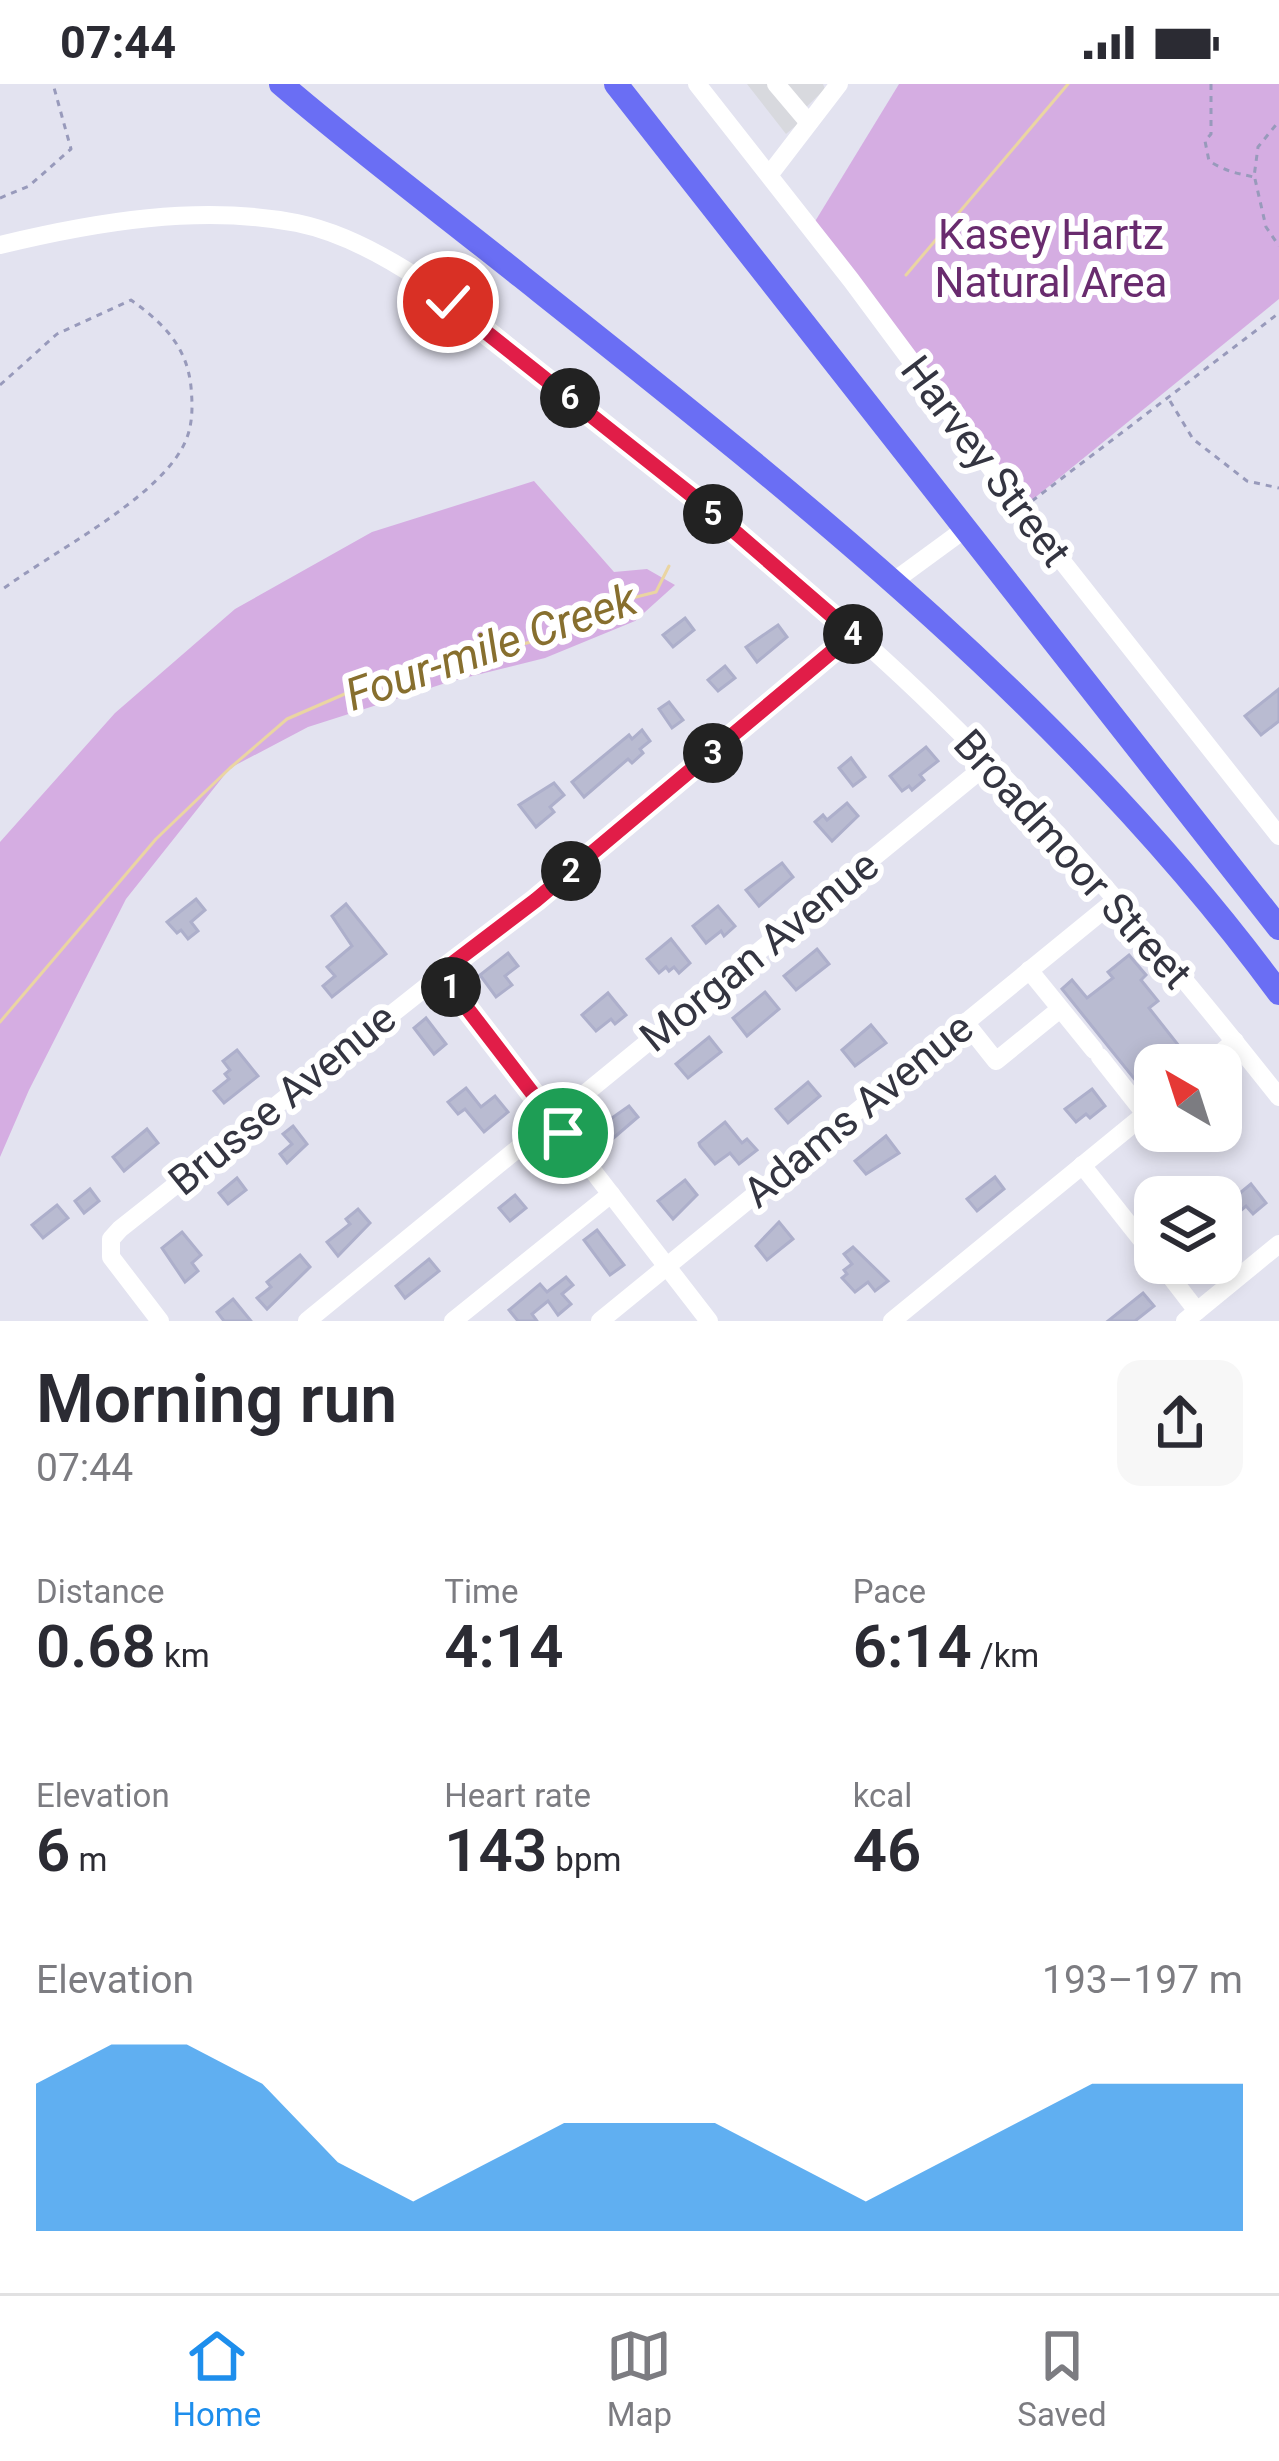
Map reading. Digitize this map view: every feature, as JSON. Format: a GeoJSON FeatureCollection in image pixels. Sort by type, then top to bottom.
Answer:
{"type":"FeatureCollection","features":[{"type":"Feature","properties":{"kind":"highway"},"geometry":{"type":"LineString","coordinates":[[616,84],[1279,928]]}},
{"type":"Feature","properties":{"kind":"highway"},"geometry":{"type":"LineString","coordinates":[[286,89],[709,425],[894,581],[1040,718],[1139,823],[1279,993]]}},
{"type":"Feature","properties":{"kind":"street","name":"Harvey Street"},"geometry":{"type":"LineString","coordinates":[[697,84],[1021,509],[1279,836]]}},
{"type":"Feature","properties":{"kind":"street"},"geometry":{"type":"LineString","coordinates":[[776,84],[809,123]]}},
{"type":"Feature","properties":{"kind":"street"},"geometry":{"type":"LineString","coordinates":[[770,174],[830,88]]}},
{"type":"Feature","properties":{"kind":"street","name":"Broadmoor Street"},"geometry":{"type":"LineString","coordinates":[[0,245],[93,226],[214,215],[298,224],[366,249],[489,333],[704,505],[853,634],[989,763],[1117,899],[1279,1097]]}},
{"type":"Feature","properties":{"kind":"street"},"geometry":{"type":"LineString","coordinates":[[894,581],[965,529]]}},
{"type":"Feature","properties":{"kind":"street","name":"Brusse Avenue"},"geometry":{"type":"LineString","coordinates":[[160,1321],[108,1250],[120,1228],[536,900],[853,634]]}},
{"type":"Feature","properties":{"kind":"street","name":"Morgan Avenue"},"geometry":{"type":"LineString","coordinates":[[307,1321],[989,763]]}},
{"type":"Feature","properties":{"kind":"street","name":"Adams Avenue"},"geometry":{"type":"LineString","coordinates":[[600,1321],[1117,899]]}},
{"type":"Feature","properties":{"kind":"street"},"geometry":{"type":"LineString","coordinates":[[1029,970],[1134,1093]]}},
{"type":"Feature","properties":{"kind":"street"},"geometry":{"type":"LineString","coordinates":[[440,973],[709,1321]]}},
{"type":"Feature","properties":{"kind":"street"},"geometry":{"type":"LineString","coordinates":[[965,1022],[996,1061],[1060,1009]]}},
{"type":"Feature","properties":{"kind":"street"},"geometry":{"type":"LineString","coordinates":[[1231,1044],[1235,1041]]}},
{"type":"Feature","properties":{"kind":"street"},"geometry":{"type":"LineString","coordinates":[[892,1321],[1134,1123]]}},
{"type":"Feature","properties":{"kind":"street"},"geometry":{"type":"LineString","coordinates":[[1082,1165],[1134,1231]]}},
{"type":"Feature","properties":{"kind":"street"},"geometry":{"type":"LineString","coordinates":[[453,1321],[611,1194]]}},
{"type":"Feature","properties":{"kind":"street"},"geometry":{"type":"LineString","coordinates":[[1172,1284],[1191,1316],[1279,1244]]}},
{"type":"Feature","properties":{"kind":"path"},"geometry":{"type":"LineString","coordinates":[[0,198],[29,187],[71,149],[53,84]]}},
{"type":"Feature","properties":{"kind":"path"},"geometry":{"type":"LineString","coordinates":[[1211,84],[1211,134],[1205,141],[1209,161],[1241,177],[1254,177]]}},
{"type":"Feature","properties":{"kind":"path"},"geometry":{"type":"LineString","coordinates":[[1279,121],[1258,147],[1254,177],[1266,226],[1279,246]]}},
{"type":"Feature","properties":{"kind":"path"},"geometry":{"type":"LineString","coordinates":[[0,385],[57,334],[131,301],[165,324],[189,365],[194,413],[182,449],[154,482],[0,590]]}},
{"type":"Feature","properties":{"kind":"path"},"geometry":{"type":"LineString","coordinates":[[1021,509],[1279,313]]}},
{"type":"Feature","properties":{"kind":"path"},"geometry":{"type":"LineString","coordinates":[[1169,399],[1193,439],[1247,481],[1279,488]]}},
{"type":"Feature","properties":{"kind":"green space","name":"Kasey Hartz Natural Area"},"geometry":{"type":"Polygon","coordinates":[[[899,84],[1279,84],[1279,299],[1021,509],[811,228],[899,84]]]}},
{"type":"Feature","properties":{"kind":"green space"},"geometry":{"type":"Polygon","coordinates":[[[534,481],[614,572],[647,569],[675,585],[635,621],[545,658],[452,681],[308,727],[230,768],[126,899],[0,1157],[0,842],[115,713],[235,609],[372,532],[534,481]]]}},
{"type":"Feature","properties":{"kind":"shaded area"},"geometry":{"type":"Polygon","coordinates":[[[747,84],[823,84],[825,89],[801,112],[805,118],[786,134],[747,84]]]}},
{"type":"Feature","properties":{"kind":"building"},"geometry":{"type":"Polygon","coordinates":[[[685,618],[694,630],[673,647],[663,635],[685,618]]]}},
{"type":"Feature","properties":{"kind":"building"},"geometry":{"type":"Polygon","coordinates":[[[778,625],[787,637],[757,662],[746,647],[778,625]]]}},
{"type":"Feature","properties":{"kind":"building"},"geometry":{"type":"Polygon","coordinates":[[[725,666],[735,678],[718,691],[708,680],[725,666]]]}},
{"type":"Feature","properties":{"kind":"building"},"geometry":{"type":"Polygon","coordinates":[[[1279,689],[1279,721],[1261,735],[1245,716],[1279,689]]]}},
{"type":"Feature","properties":{"kind":"building"},"geometry":{"type":"Polygon","coordinates":[[[669,702],[683,720],[672,728],[659,709],[669,702]]]}},
{"type":"Feature","properties":{"kind":"building"},"geometry":{"type":"Polygon","coordinates":[[[642,730],[650,741],[640,749],[643,753],[632,763],[628,759],[584,797],[572,782],[629,735],[632,739],[642,730]]]}},
{"type":"Feature","properties":{"kind":"building"},"geometry":{"type":"Polygon","coordinates":[[[926,747],[938,761],[920,775],[924,780],[912,790],[909,786],[902,791],[890,776],[926,747]]]}},
{"type":"Feature","properties":{"kind":"building"},"geometry":{"type":"Polygon","coordinates":[[[851,758],[865,777],[853,786],[839,768],[851,758]]]}},
{"type":"Feature","properties":{"kind":"building"},"geometry":{"type":"Polygon","coordinates":[[[554,783],[564,795],[550,807],[554,812],[536,827],[519,805],[554,783]]]}},
{"type":"Feature","properties":{"kind":"building"},"geometry":{"type":"Polygon","coordinates":[[[847,803],[858,816],[832,841],[815,822],[823,815],[827,820],[847,803]]]}},
{"type":"Feature","properties":{"kind":"building"},"geometry":{"type":"Polygon","coordinates":[[[782,863],[793,877],[759,906],[746,890],[782,863]]]}},
{"type":"Feature","properties":{"kind":"building"},"geometry":{"type":"Polygon","coordinates":[[[196,899],[205,910],[191,922],[198,931],[188,939],[167,922],[196,899]]]}},
{"type":"Feature","properties":{"kind":"building"},"geometry":{"type":"Polygon","coordinates":[[[346,904],[386,954],[332,997],[323,986],[335,976],[327,967],[352,946],[332,916],[346,904]]]}},
{"type":"Feature","properties":{"kind":"building"},"geometry":{"type":"Polygon","coordinates":[[[718,906],[735,926],[706,943],[693,926],[718,906]]]}},
{"type":"Feature","properties":{"kind":"building"},"geometry":{"type":"Polygon","coordinates":[[[671,939],[690,963],[679,973],[666,967],[659,973],[647,959],[671,939]]]}},
{"type":"Feature","properties":{"kind":"building"},"geometry":{"type":"Polygon","coordinates":[[[817,949],[829,964],[796,990],[784,976],[817,949]]]}},
{"type":"Feature","properties":{"kind":"building"},"geometry":{"type":"Polygon","coordinates":[[[508,953],[518,966],[505,976],[512,985],[496,997],[480,975],[508,953]]]}},
{"type":"Feature","properties":{"kind":"building"},"geometry":{"type":"Polygon","coordinates":[[[1129,955],[1146,975],[1141,980],[1158,1001],[1149,1008],[1177,1044],[1134,1044],[1134,1079],[1062,989],[1072,980],[1087,998],[1113,978],[1108,972],[1129,955]]]}},
{"type":"Feature","properties":{"kind":"building"},"geometry":{"type":"Polygon","coordinates":[[[765,992],[779,1009],[747,1036],[733,1018],[765,992]]]}},
{"type":"Feature","properties":{"kind":"building"},"geometry":{"type":"Polygon","coordinates":[[[608,993],[626,1015],[596,1031],[582,1015],[608,993]]]}},
{"type":"Feature","properties":{"kind":"building"},"geometry":{"type":"Polygon","coordinates":[[[426,1018],[446,1044],[434,1054],[414,1028],[426,1018]]]}},
{"type":"Feature","properties":{"kind":"building"},"geometry":{"type":"Polygon","coordinates":[[[871,1025],[886,1043],[855,1066],[842,1050],[871,1025]]]}},
{"type":"Feature","properties":{"kind":"building"},"geometry":{"type":"Polygon","coordinates":[[[709,1037],[721,1052],[688,1078],[676,1064],[709,1037]]]}},
{"type":"Feature","properties":{"kind":"building"},"geometry":{"type":"Polygon","coordinates":[[[237,1050],[258,1076],[224,1103],[214,1091],[229,1079],[225,1074],[230,1070],[223,1061],[237,1050]]]}},
{"type":"Feature","properties":{"kind":"building"},"geometry":{"type":"Polygon","coordinates":[[[808,1082],[820,1096],[788,1123],[776,1109],[808,1082]]]}},
{"type":"Feature","properties":{"kind":"building"},"geometry":{"type":"Polygon","coordinates":[[[466,1088],[481,1107],[495,1096],[508,1112],[484,1132],[465,1109],[458,1114],[448,1102],[466,1088]]]}},
{"type":"Feature","properties":{"kind":"building"},"geometry":{"type":"Polygon","coordinates":[[[1092,1089],[1105,1106],[1076,1122],[1065,1109],[1092,1089]]]}},
{"type":"Feature","properties":{"kind":"building"},"geometry":{"type":"Polygon","coordinates":[[[629,1106],[638,1117],[610,1141],[599,1127],[629,1106]]]}},
{"type":"Feature","properties":{"kind":"building"},"geometry":{"type":"Polygon","coordinates":[[[725,1122],[742,1143],[747,1139],[757,1150],[739,1164],[730,1153],[715,1164],[699,1143],[725,1122]]]}},
{"type":"Feature","properties":{"kind":"building"},"geometry":{"type":"Polygon","coordinates":[[[293,1126],[307,1144],[287,1163],[280,1154],[292,1144],[283,1134],[293,1126]]]}},
{"type":"Feature","properties":{"kind":"building"},"geometry":{"type":"Polygon","coordinates":[[[147,1129],[158,1143],[124,1171],[113,1157],[147,1129]]]}},
{"type":"Feature","properties":{"kind":"building"},"geometry":{"type":"Polygon","coordinates":[[[886,1136],[899,1153],[866,1174],[855,1161],[886,1136]]]}},
{"type":"Feature","properties":{"kind":"building"},"geometry":{"type":"Polygon","coordinates":[[[995,1177],[1004,1189],[977,1211],[967,1199],[995,1177]]]}},
{"type":"Feature","properties":{"kind":"building"},"geometry":{"type":"Polygon","coordinates":[[[237,1178],[246,1190],[228,1204],[219,1193],[237,1178]]]}},
{"type":"Feature","properties":{"kind":"building"},"geometry":{"type":"Polygon","coordinates":[[[685,1180],[697,1195],[673,1219],[658,1201],[685,1180]]]}},
{"type":"Feature","properties":{"kind":"building"},"geometry":{"type":"Polygon","coordinates":[[[1251,1184],[1266,1203],[1253,1214],[1246,1206],[1242,1209],[1242,1191],[1251,1184]]]}},
{"type":"Feature","properties":{"kind":"building"},"geometry":{"type":"Polygon","coordinates":[[[90,1189],[99,1201],[84,1213],[75,1201],[90,1189]]]}},
{"type":"Feature","properties":{"kind":"building"},"geometry":{"type":"Polygon","coordinates":[[[515,1195],[526,1208],[510,1221],[499,1208],[515,1195]]]}},
{"type":"Feature","properties":{"kind":"building"},"geometry":{"type":"Polygon","coordinates":[[[57,1205],[68,1218],[43,1238],[32,1225],[57,1205]]]}},
{"type":"Feature","properties":{"kind":"building"},"geometry":{"type":"Polygon","coordinates":[[[358,1209],[370,1223],[338,1256],[327,1242],[350,1224],[346,1219],[358,1209]]]}},
{"type":"Feature","properties":{"kind":"building"},"geometry":{"type":"Polygon","coordinates":[[[779,1222],[793,1239],[767,1260],[756,1246],[779,1222]]]}},
{"type":"Feature","properties":{"kind":"building"},"geometry":{"type":"Polygon","coordinates":[[[597,1230],[624,1265],[610,1275],[584,1240],[597,1230]]]}},
{"type":"Feature","properties":{"kind":"building"},"geometry":{"type":"Polygon","coordinates":[[[182,1232],[201,1255],[192,1263],[198,1271],[185,1282],[162,1248],[182,1232]]]}},
{"type":"Feature","properties":{"kind":"building"},"geometry":{"type":"Polygon","coordinates":[[[853,1247],[888,1281],[875,1291],[868,1282],[855,1292],[842,1278],[852,1264],[844,1254],[853,1247]]]}},
{"type":"Feature","properties":{"kind":"building"},"geometry":{"type":"Polygon","coordinates":[[[300,1255],[310,1267],[267,1309],[257,1298],[271,1287],[267,1282],[300,1255]]]}},
{"type":"Feature","properties":{"kind":"building"},"geometry":{"type":"Polygon","coordinates":[[[429,1259],[439,1271],[405,1298],[396,1286],[429,1259]]]}},
{"type":"Feature","properties":{"kind":"building"},"geometry":{"type":"Polygon","coordinates":[[[566,1277],[573,1285],[562,1294],[571,1304],[558,1315],[548,1301],[532,1314],[537,1321],[518,1321],[509,1310],[540,1284],[547,1292],[566,1277]]]}},
{"type":"Feature","properties":{"kind":"building"},"geometry":{"type":"Polygon","coordinates":[[[1143,1293],[1154,1306],[1135,1321],[1108,1321],[1143,1293]]]}},
{"type":"Feature","properties":{"kind":"building"},"geometry":{"type":"Polygon","coordinates":[[[233,1299],[251,1321],[224,1321],[217,1312],[233,1299]]]}},
{"type":"Feature","properties":{"kind":"waterway","name":"Four-mile Creek"},"geometry":{"type":"LineString","coordinates":[[906,275],[1068,84]]}},
{"type":"Feature","properties":{"kind":"waterway","name":"Four-mile Creek"},"geometry":{"type":"LineString","coordinates":[[0,1022],[156,839],[287,719],[377,680],[543,639],[577,608],[594,613],[608,604],[656,592],[669,566]]}},
{"type":"Feature","properties":{"kind":"route"},"geometry":{"type":"LineString","coordinates":[[448,302],[704,505],[853,634],[536,900],[440,973],[563,1133]]}}]}
